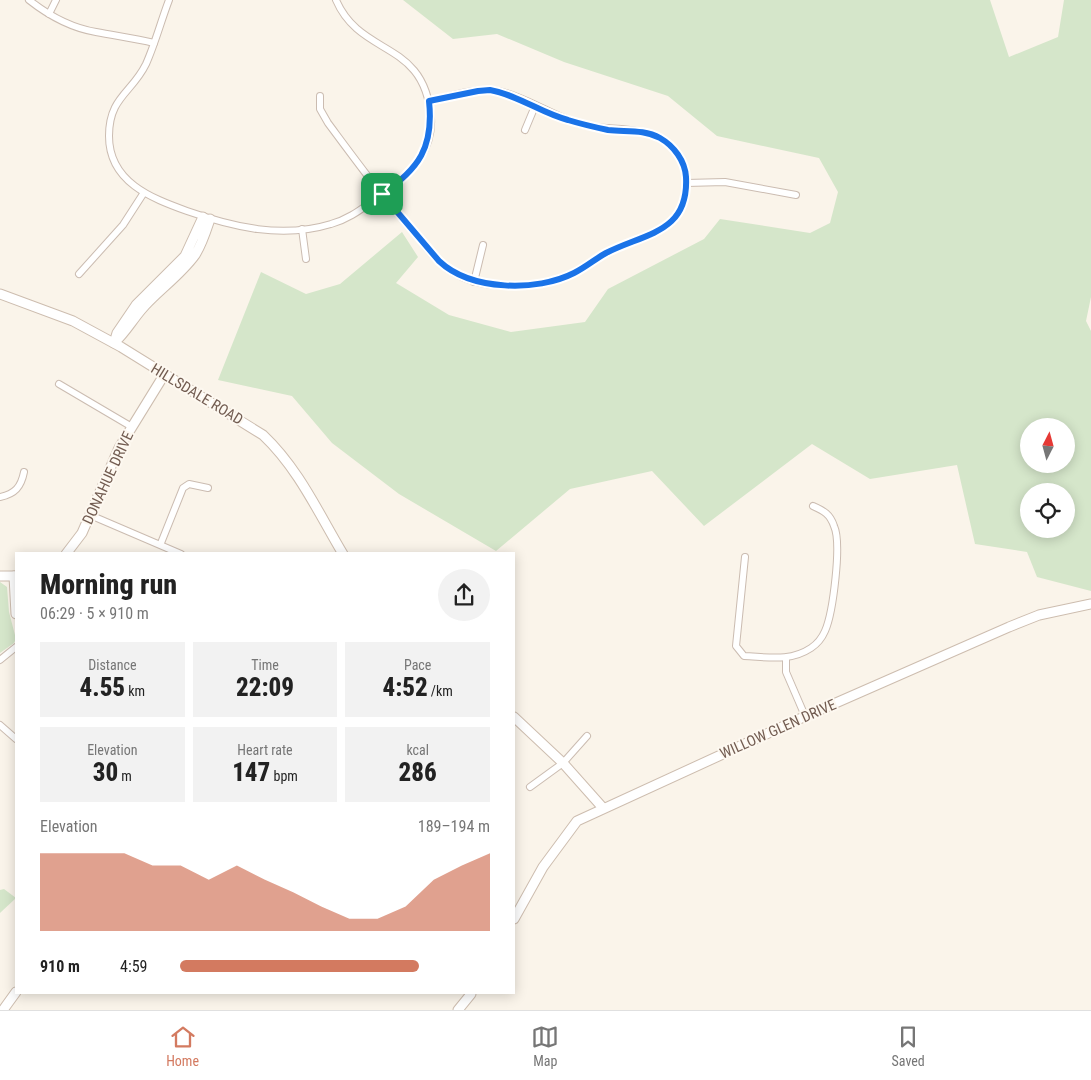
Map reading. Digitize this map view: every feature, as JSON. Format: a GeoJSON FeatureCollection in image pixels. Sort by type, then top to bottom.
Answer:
{"type":"FeatureCollection","features":[{"type":"Feature","properties":{"kind":"main road"},"geometry":{"type":"LineString","coordinates":[[114,343],[117,333],[136,305],[185,256],[206,218]]}},
{"type":"Feature","properties":{"kind":"main road","name":"HILLSDALE ROAD"},"geometry":{"type":"LineString","coordinates":[[0,294],[73,321],[114,343],[247,423],[278,450],[298,475],[342,552]]}},
{"type":"Feature","properties":{"kind":"main road","name":"DONAHUE DRIVE"},"geometry":{"type":"LineString","coordinates":[[68,552],[78,540],[119,448],[164,374]]}},
{"type":"Feature","properties":{"kind":"main road"},"geometry":{"type":"LineString","coordinates":[[0,576],[15,576]]}},
{"type":"Feature","properties":{"kind":"main road","name":"WILLOW GLEN DRIVE"},"geometry":{"type":"LineString","coordinates":[[515,917],[543,867],[577,821],[805,716],[1014,625],[1039,615],[1091,604]]}},
{"type":"Feature","properties":{"kind":"main road"},"geometry":{"type":"LineString","coordinates":[[515,718],[563,762],[603,808]]}},
{"type":"Feature","properties":{"kind":"main road"},"geometry":{"type":"LineString","coordinates":[[1,1010],[15,993]]}},
{"type":"Feature","properties":{"kind":"main road"},"geometry":{"type":"LineString","coordinates":[[458,1010],[471,994]]}},
{"type":"Feature","properties":{"kind":"street"},"geometry":{"type":"LineString","coordinates":[[29,0],[49,14],[91,31],[131,36],[154,43]]}},
{"type":"Feature","properties":{"kind":"street"},"geometry":{"type":"LineString","coordinates":[[49,14],[56,0]]}},
{"type":"Feature","properties":{"kind":"street"},"geometry":{"type":"LineString","coordinates":[[169,0],[145,66],[115,106],[109,132],[110,150],[118,169],[143,194],[234,227],[257,230],[302,230],[332,224],[356,214],[404,180],[425,149],[431,125],[429,101],[421,81],[408,63],[391,49],[358,31],[347,20],[336,0]]}},
{"type":"Feature","properties":{"kind":"street"},"geometry":{"type":"LineString","coordinates":[[320,96],[320,109],[328,123],[382,194],[439,261],[454,274],[474,282],[492,284],[539,283],[552,281],[575,273],[607,253],[665,228],[682,208],[686,171],[681,160],[670,145],[659,138],[641,132],[586,125],[560,118],[504,92],[478,91],[429,101]]}},
{"type":"Feature","properties":{"kind":"street"},"geometry":{"type":"LineString","coordinates":[[524,130],[535,106]]}},
{"type":"Feature","properties":{"kind":"street"},"geometry":{"type":"LineString","coordinates":[[686,183],[725,182],[796,195]]}},
{"type":"Feature","properties":{"kind":"street"},"geometry":{"type":"LineString","coordinates":[[79,274],[118,231],[143,194]]}},
{"type":"Feature","properties":{"kind":"street"},"geometry":{"type":"LineString","coordinates":[[302,230],[306,259]]}},
{"type":"Feature","properties":{"kind":"street"},"geometry":{"type":"LineString","coordinates":[[474,282],[483,245]]}},
{"type":"Feature","properties":{"kind":"street"},"geometry":{"type":"LineString","coordinates":[[59,384],[132,427]]}},
{"type":"Feature","properties":{"kind":"street"},"geometry":{"type":"LineString","coordinates":[[0,497],[13,492],[22,485],[24,472]]}},
{"type":"Feature","properties":{"kind":"street"},"geometry":{"type":"LineString","coordinates":[[161,543],[183,488],[189,484],[208,488]]}},
{"type":"Feature","properties":{"kind":"street"},"geometry":{"type":"LineString","coordinates":[[745,558],[736,646],[739,653],[744,656],[786,659],[808,650],[817,643],[826,629],[830,615],[836,564],[836,531],[828,514],[813,506]]}},
{"type":"Feature","properties":{"kind":"street"},"geometry":{"type":"LineString","coordinates":[[90,515],[161,543],[177,552]]}},
{"type":"Feature","properties":{"kind":"street"},"geometry":{"type":"LineString","coordinates":[[0,660],[15,648]]}},
{"type":"Feature","properties":{"kind":"street"},"geometry":{"type":"LineString","coordinates":[[786,659],[786,672],[805,716]]}},
{"type":"Feature","properties":{"kind":"street"},"geometry":{"type":"LineString","coordinates":[[0,725],[15,738]]}},
{"type":"Feature","properties":{"kind":"street"},"geometry":{"type":"LineString","coordinates":[[530,787],[563,762],[587,736]]}},
{"type":"Feature","properties":{"kind":"green space"},"geometry":{"type":"Polygon","coordinates":[[[403,0],[990,0],[1009,57],[1058,37],[1064,0],[1091,0],[1091,297],[1086,321],[1091,331],[1091,591],[1037,577],[1027,552],[975,544],[957,465],[870,479],[812,444],[704,526],[652,471],[570,489],[496,551],[399,494],[332,443],[292,396],[218,380],[261,272],[306,294],[340,284],[402,232],[418,257],[396,283],[449,315],[511,332],[585,322],[608,289],[704,239],[720,219],[810,233],[830,223],[838,192],[819,158],[717,136],[668,96],[564,62],[497,34],[453,39],[403,0]]]}},
{"type":"Feature","properties":{"kind":"green space"},"geometry":{"type":"Polygon","coordinates":[[[0,582],[7,587],[9,612],[15,641],[0,653],[0,582]]]}},
{"type":"Feature","properties":{"kind":"green space"},"geometry":{"type":"Polygon","coordinates":[[[4,889],[15,899],[0,913],[0,890],[4,889]]]}},
{"type":"Feature","properties":{"kind":"route"},"geometry":{"type":"LineString","coordinates":[[490,90],[504,92],[560,118],[609,130],[641,132],[653,135],[670,145],[678,155],[686,171],[687,188],[682,208],[665,228],[607,253],[575,273],[552,281],[499,284],[484,284],[466,280],[450,271],[404,222],[382,194],[404,180],[425,149],[431,125],[429,101],[490,90]]}}]}
